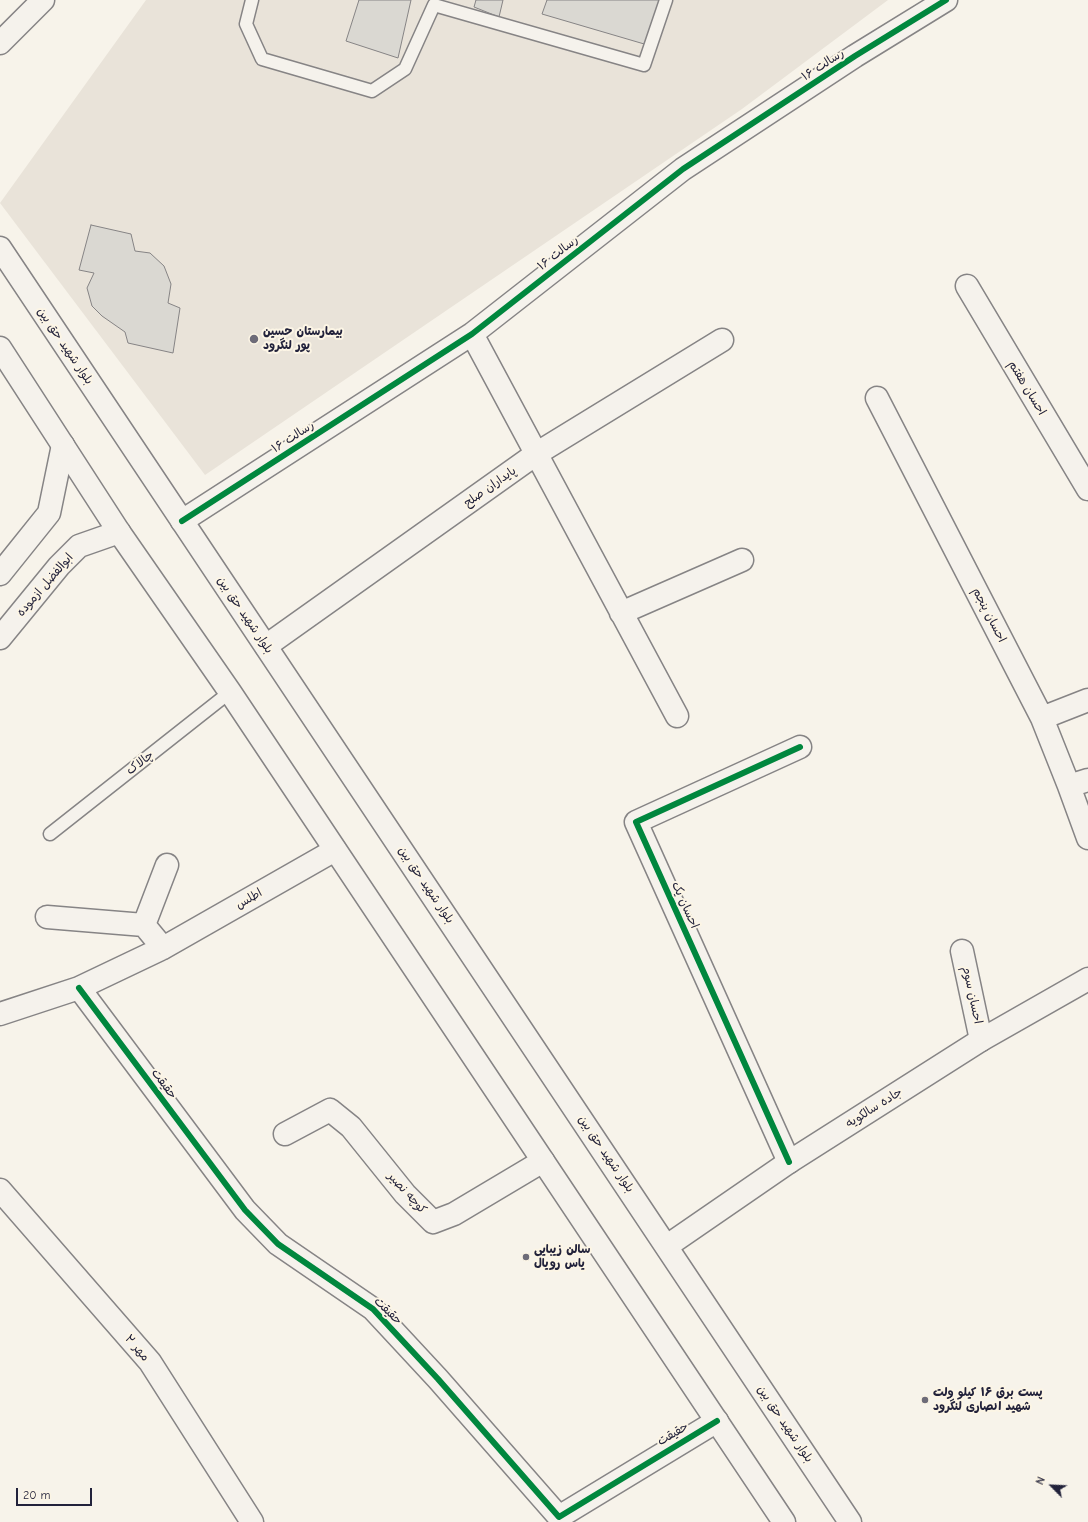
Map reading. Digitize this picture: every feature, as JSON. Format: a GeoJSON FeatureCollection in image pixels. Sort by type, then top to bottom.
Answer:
{"type":"FeatureCollection","features":[{"type":"Feature","properties":{"kind":"street"},"geometry":{"type":"LineString","coordinates":[[0,42],[43,0]]}},
{"type":"Feature","properties":{"kind":"street","name":"رسالت ۱۶"},"geometry":{"type":"LineString","coordinates":[[182,521],[472,334],[683,169],[856,56],[946,0]]}},
{"type":"Feature","properties":{"kind":"street","name":"بلوار شهید حق بین"},"geometry":{"type":"LineString","coordinates":[[0,248],[850,1522]]}},
{"type":"Feature","properties":{"kind":"street","name":"احسان هفتم"},"geometry":{"type":"LineString","coordinates":[[967,286],[1088,489]]}},
{"type":"Feature","properties":{"kind":"street"},"geometry":{"type":"LineString","coordinates":[[472,334],[676,716]]}},
{"type":"Feature","properties":{"kind":"street","name":"پایداران صلح"},"geometry":{"type":"LineString","coordinates":[[266,646],[536,454],[722,340]]}},
{"type":"Feature","properties":{"kind":"street"},"geometry":{"type":"LineString","coordinates":[[0,348],[119,532],[230,692],[717,1421],[778,1520]]}},
{"type":"Feature","properties":{"kind":"street","name":"احسان پنجم"},"geometry":{"type":"LineString","coordinates":[[877,398],[1042,718],[1078,783],[1088,838]]}},
{"type":"Feature","properties":{"kind":"street"},"geometry":{"type":"LineString","coordinates":[[0,574],[49,513],[62,445]]}},
{"type":"Feature","properties":{"kind":"street","name":"ابوالفضل ازموده"},"geometry":{"type":"LineString","coordinates":[[0,638],[59,566],[79,546],[119,532]]}},
{"type":"Feature","properties":{"kind":"street"},"geometry":{"type":"LineString","coordinates":[[621,613],[742,560]]}},
{"type":"Feature","properties":{"kind":"street"},"geometry":{"type":"LineString","coordinates":[[1042,718],[1088,700]]}},
{"type":"Feature","properties":{"kind":"street","name":"احسان یک"},"geometry":{"type":"LineString","coordinates":[[789,1162],[636,822],[800,747]]}},
{"type":"Feature","properties":{"kind":"street","name":"اطلس"},"geometry":{"type":"LineString","coordinates":[[0,1014],[78,988],[163,948],[335,850]]}},
{"type":"Feature","properties":{"kind":"street"},"geometry":{"type":"LineString","coordinates":[[144,925],[167,865]]}},
{"type":"Feature","properties":{"kind":"street"},"geometry":{"type":"LineString","coordinates":[[47,917],[144,925],[163,948]]}},
{"type":"Feature","properties":{"kind":"street","name":"احسان سوم"},"geometry":{"type":"LineString","coordinates":[[962,951],[981,1040]]}},
{"type":"Feature","properties":{"kind":"street","name":"جاده سالکویه"},"geometry":{"type":"LineString","coordinates":[[667,1246],[789,1162],[981,1040],[1088,979]]}},
{"type":"Feature","properties":{"kind":"street","name":"حقیقت"},"geometry":{"type":"LineString","coordinates":[[78,988],[245,1210],[278,1244],[374,1309],[438,1379],[559,1517],[717,1421]]}},
{"type":"Feature","properties":{"kind":"street","name":"کوچه نصیر"},"geometry":{"type":"LineString","coordinates":[[285,1134],[330,1110],[351,1127],[405,1194],[434,1222],[454,1214],[543,1161]]}},
{"type":"Feature","properties":{"kind":"street","name":"مهر ۲"},"geometry":{"type":"LineString","coordinates":[[0,1190],[150,1362],[252,1522]]}},
{"type":"Feature","properties":{"kind":"lane"},"geometry":{"type":"LineString","coordinates":[[252,0],[246,24],[262,59],[372,91],[405,69],[434,5],[644,65],[666,0]]}},
{"type":"Feature","properties":{"kind":"lane","name":"چالاک"},"geometry":{"type":"LineString","coordinates":[[50,834],[230,692]]}},
{"type":"Feature","properties":{"kind":"shaded area","name":"بیمارستان حسین پور لنگرود"},"geometry":{"type":"Polygon","coordinates":[[[146,0],[888,0],[742,109],[205,475],[0,203],[146,0]]]}},
{"type":"Feature","properties":{"kind":"building"},"geometry":{"type":"Polygon","coordinates":[[[359,0],[411,0],[398,58],[346,41],[359,0]]]}},
{"type":"Feature","properties":{"kind":"building"},"geometry":{"type":"Polygon","coordinates":[[[476,0],[503,0],[499,17],[474,7],[476,0]]]}},
{"type":"Feature","properties":{"kind":"building"},"geometry":{"type":"Polygon","coordinates":[[[547,0],[663,0],[651,46],[542,14],[547,0]]]}},
{"type":"Feature","properties":{"kind":"building"},"geometry":{"type":"Polygon","coordinates":[[[91,225],[131,234],[135,251],[150,253],[164,266],[171,284],[168,303],[180,308],[173,353],[128,343],[125,332],[102,316],[92,306],[87,288],[94,273],[79,270],[91,225]]]}},
{"type":"Feature","properties":{"kind":"cycle path"},"geometry":{"type":"LineString","coordinates":[[182,521],[472,334],[683,169],[855,56],[946,0]]}},
{"type":"Feature","properties":{"kind":"cycle path"},"geometry":{"type":"LineString","coordinates":[[789,1162],[636,822],[800,747]]}},
{"type":"Feature","properties":{"kind":"cycle path"},"geometry":{"type":"LineString","coordinates":[[79,988],[245,1210],[278,1244],[373,1309],[438,1379],[559,1517],[717,1421]]}},
{"type":"Feature","properties":{"kind":"place","name":"بیمارستان حسین پور لنگرود"},"geometry":{"type":"Point","coordinates":[254,339]}},
{"type":"Feature","properties":{"kind":"place","name":"سالن زیبایی یاس رویال"},"geometry":{"type":"Point","coordinates":[526,1257]}},
{"type":"Feature","properties":{"kind":"place","name":"پست برق ۱۶ کیلو ولت شهید انصاری لنگرود"},"geometry":{"type":"Point","coordinates":[925,1400]}}]}
